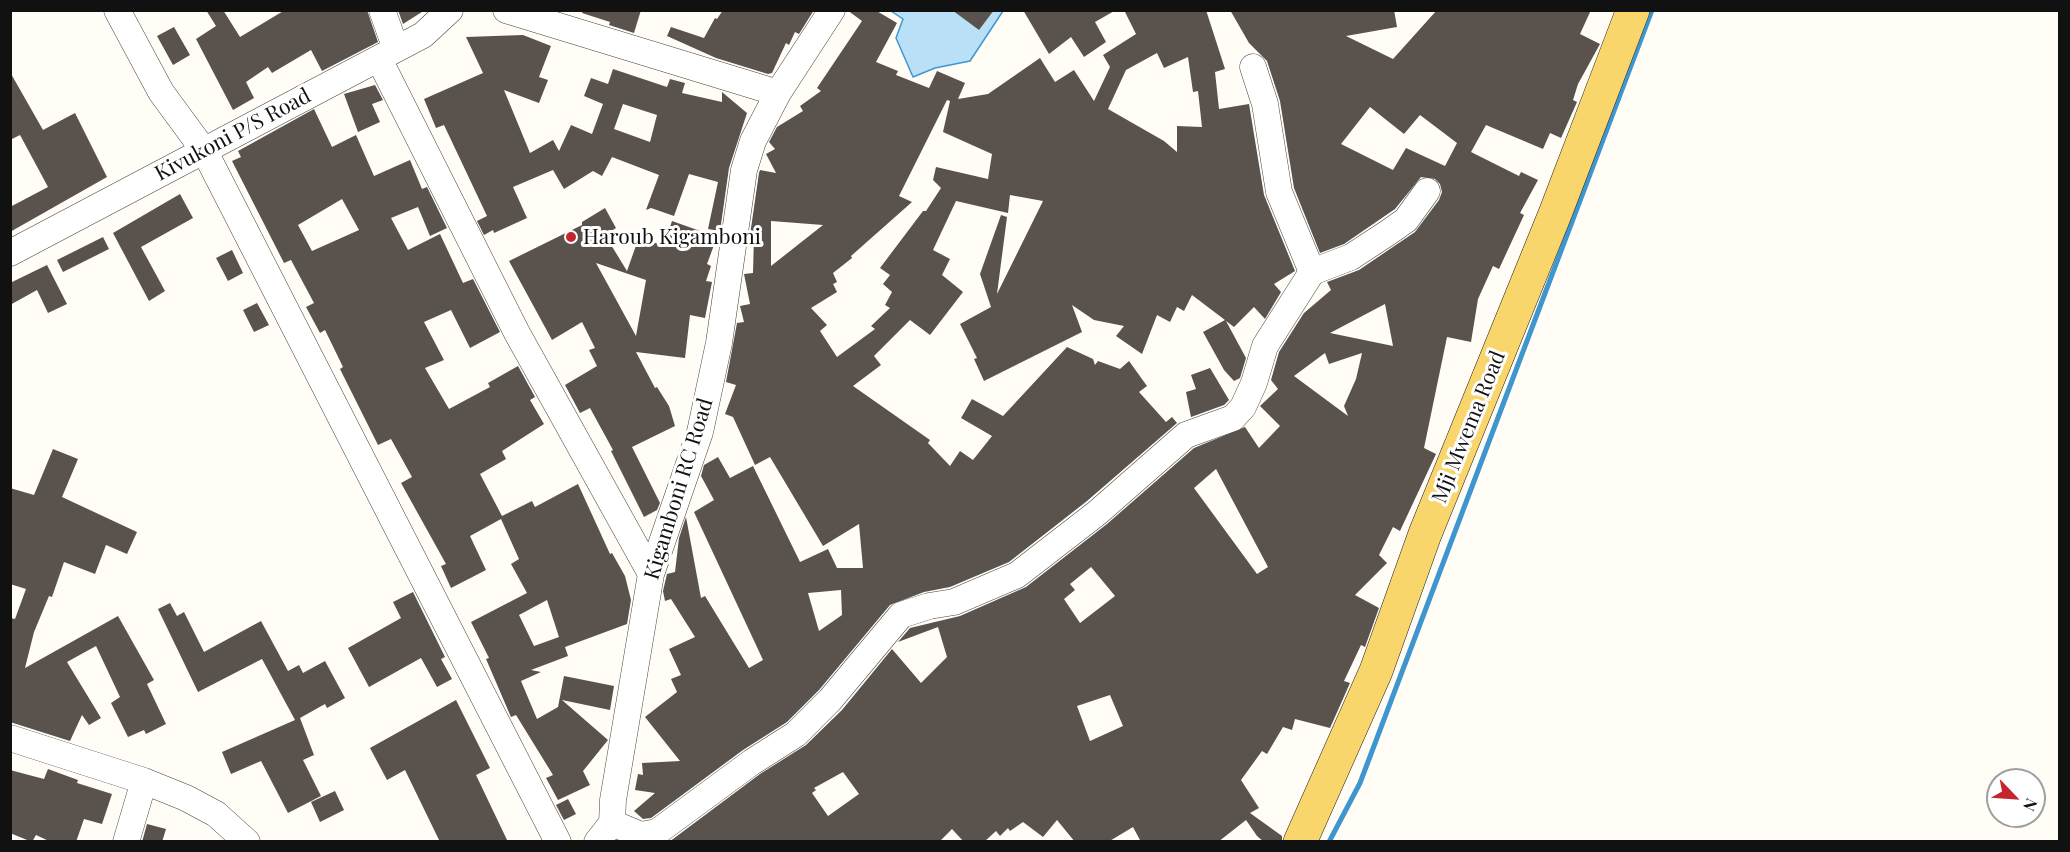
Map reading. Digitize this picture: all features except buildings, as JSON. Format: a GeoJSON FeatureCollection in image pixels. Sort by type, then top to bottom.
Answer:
{"type":"FeatureCollection","features":[{"type":"Feature","properties":{"kind":"main road","name":"Mji Mwema Road"},"geometry":{"type":"LineString","coordinates":[[1300,842],[1376,671],[1425,534],[1550,225],[1633,10]]}},
{"type":"Feature","properties":{"kind":"street"},"geometry":{"type":"LineString","coordinates":[[117,10],[161,92],[205,152],[558,842]]}},
{"type":"Feature","properties":{"kind":"street"},"geometry":{"type":"LineString","coordinates":[[382,10],[388,54],[517,333],[651,574]]}},
{"type":"Feature","properties":{"kind":"street","name":"Kivukoni P/S Road"},"geometry":{"type":"LineString","coordinates":[[10,253],[423,35],[450,10]]}},
{"type":"Feature","properties":{"kind":"street"},"geometry":{"type":"LineString","coordinates":[[506,10],[778,93]]}},
{"type":"Feature","properties":{"kind":"street","name":"Kigamboni RC Road"},"geometry":{"type":"LineString","coordinates":[[605,832],[613,800],[651,574],[700,432],[719,343],[744,170],[753,141],[778,93],[832,10]]}},
{"type":"Feature","properties":{"kind":"street"},"geometry":{"type":"LineString","coordinates":[[1253,67],[1265,104],[1279,192],[1312,272]]}},
{"type":"Feature","properties":{"kind":"street"},"geometry":{"type":"LineString","coordinates":[[605,832],[641,835],[657,832],[743,769],[796,734],[830,700],[902,615],[929,606],[954,602],[1017,575],[1097,513],[1186,435],[1233,418],[1243,407],[1254,383],[1265,346],[1312,272],[1351,257],[1389,232],[1411,214],[1427,191]]}},
{"type":"Feature","properties":{"kind":"street"},"geometry":{"type":"LineString","coordinates":[[10,738],[144,781],[216,814],[247,842]]}},
{"type":"Feature","properties":{"kind":"street"},"geometry":{"type":"LineString","coordinates":[[126,842],[144,781]]}},
{"type":"Feature","properties":{"kind":"water"},"geometry":{"type":"Polygon","coordinates":[[[891,11],[1003,11],[970,61],[935,68],[913,77],[896,38],[903,19],[891,11]]]}},
{"type":"Feature","properties":{"kind":"waterway"},"geometry":{"type":"LineString","coordinates":[[1329,842],[1360,783],[1652,10]]}},
{"type":"Feature","properties":{"kind":"place","name":"Haroub Kigamboni"},"geometry":{"type":"Point","coordinates":[571,237]}}]}
